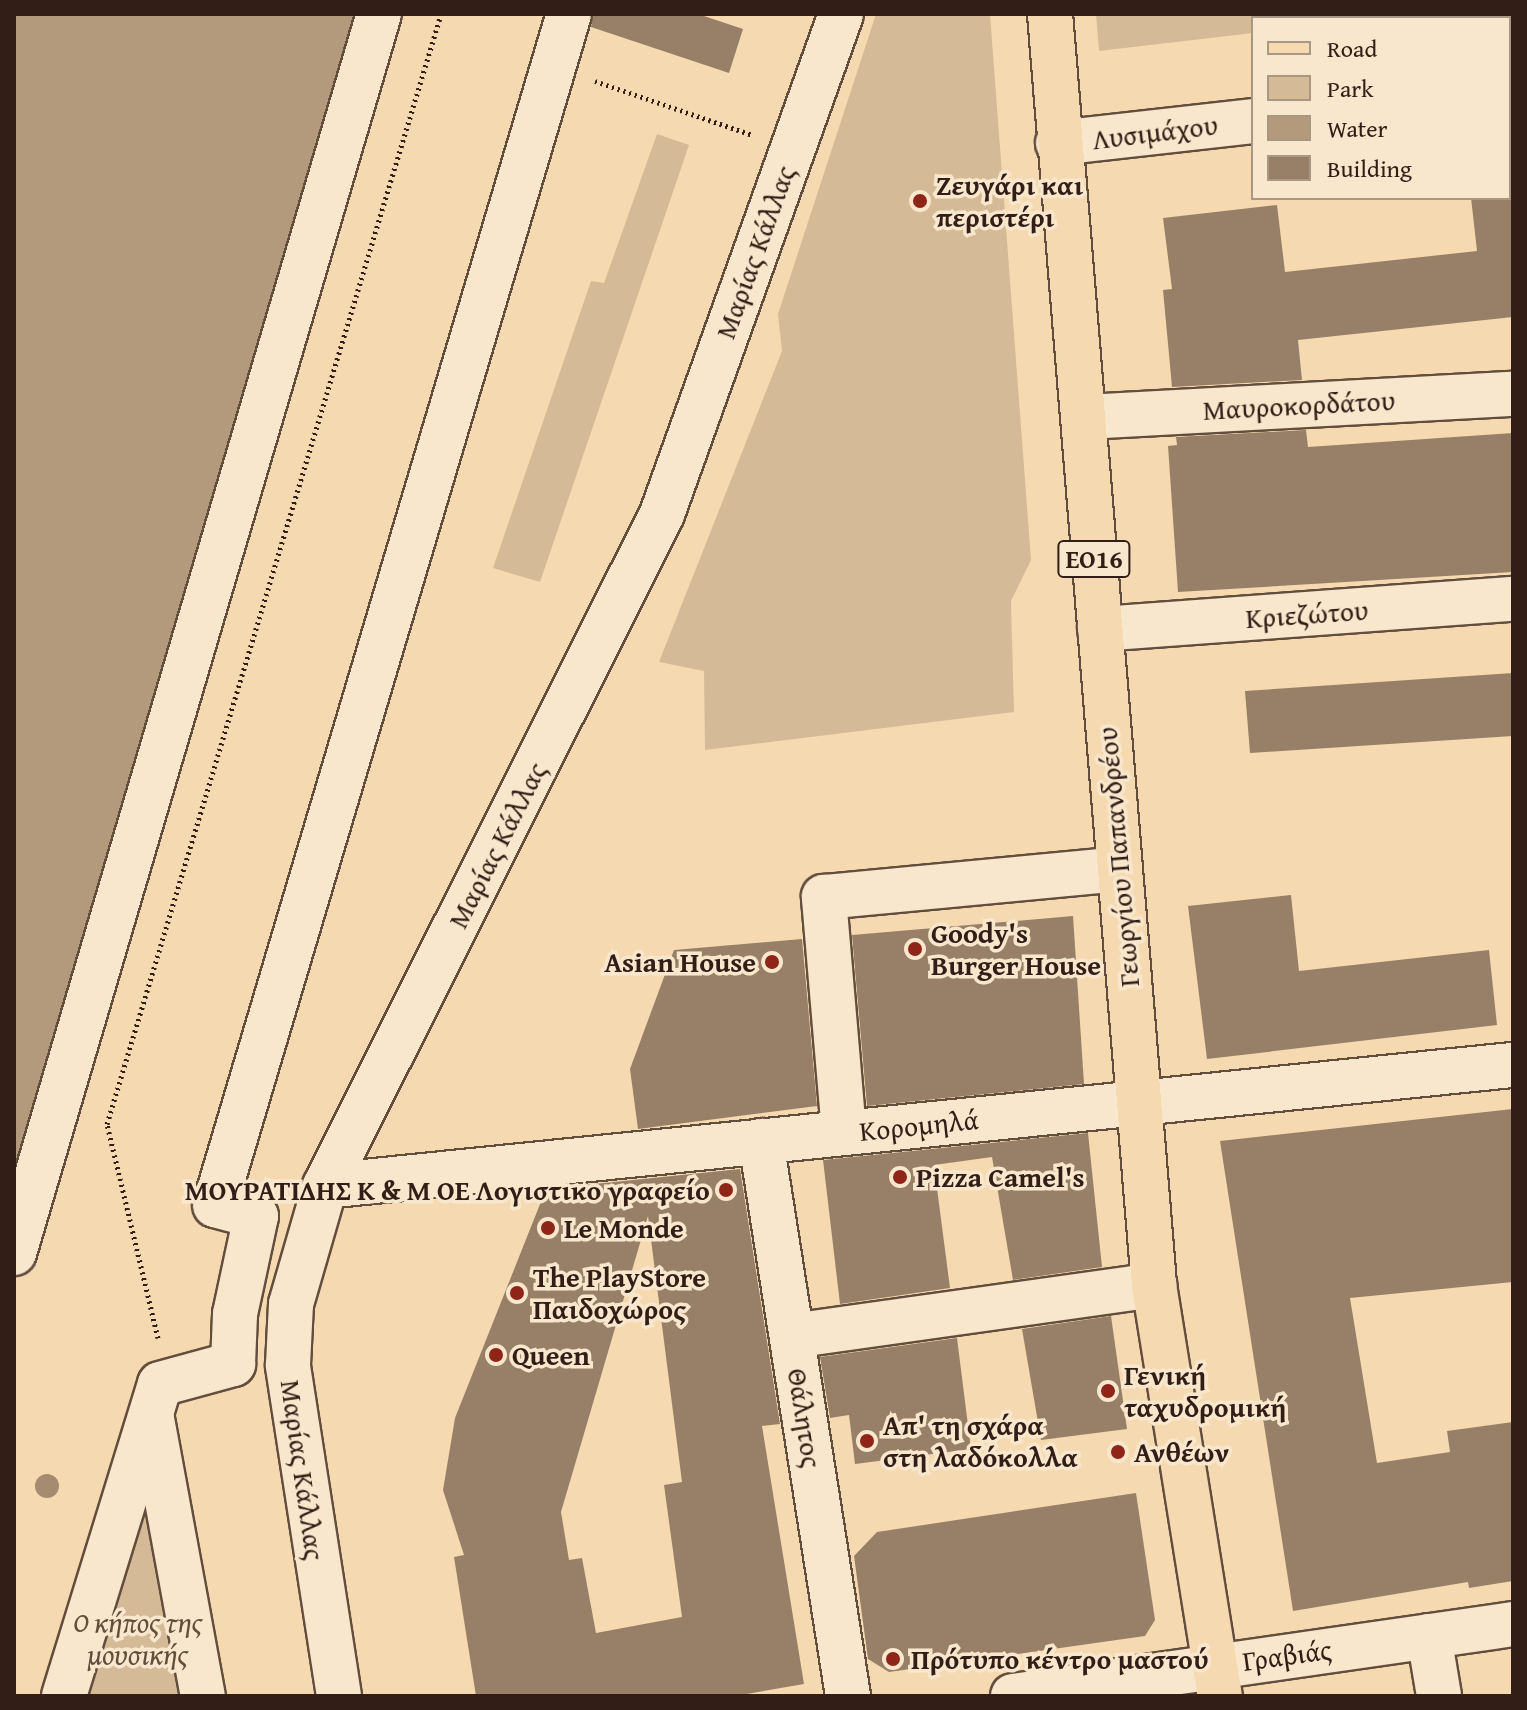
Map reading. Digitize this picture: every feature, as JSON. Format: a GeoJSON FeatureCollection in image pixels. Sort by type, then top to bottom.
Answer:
{"type":"FeatureCollection","features":[{"type":"Feature","properties":{"kind":"main road","name":"Γεωργίου Παπανδρέου"},"geometry":{"type":"LineString","coordinates":[[1050,14],[1058,143],[1084,417],[1154,1285],[1218,1681]]}},
{"type":"Feature","properties":{"kind":"street"},"geometry":{"type":"LineString","coordinates":[[14,1253],[379,14]]}},
{"type":"Feature","properties":{"kind":"street"},"geometry":{"type":"LineString","coordinates":[[64,1696],[160,1384],[233,1364],[239,1292],[256,1216],[215,1205],[569,14]]}},
{"type":"Feature","properties":{"kind":"street","name":"Μαρίας Κάλλας"},"geometry":{"type":"LineString","coordinates":[[339,1696],[292,1417],[291,1304],[325,1186],[662,514],[841,14]]}},
{"type":"Feature","properties":{"kind":"street","name":"Λυσιμάχου"},"geometry":{"type":"LineString","coordinates":[[1058,143],[1251,121]]}},
{"type":"Feature","properties":{"kind":"street","name":"Μαυροκορδάτου"},"geometry":{"type":"LineString","coordinates":[[1084,417],[1513,394]]}},
{"type":"Feature","properties":{"kind":"street","name":"Κριεζώτου"},"geometry":{"type":"LineString","coordinates":[[1100,629],[1513,599]]}},
{"type":"Feature","properties":{"kind":"street"},"geometry":{"type":"LineString","coordinates":[[844,1132],[824,897],[1119,869]]}},
{"type":"Feature","properties":{"kind":"street","name":"Κορομηλά"},"geometry":{"type":"LineString","coordinates":[[325,1186],[1513,1065]]}},
{"type":"Feature","properties":{"kind":"street","name":"Θάλητος"},"geometry":{"type":"LineString","coordinates":[[761,1141],[848,1696]]}},
{"type":"Feature","properties":{"kind":"street"},"geometry":{"type":"LineString","coordinates":[[792,1336],[1154,1285]]}},
{"type":"Feature","properties":{"kind":"street"},"geometry":{"type":"LineString","coordinates":[[239,1292],[291,1304]]}},
{"type":"Feature","properties":{"kind":"street"},"geometry":{"type":"LineString","coordinates":[[151,1413],[203,1696]]}},
{"type":"Feature","properties":{"kind":"street","name":"Γραβιάς"},"geometry":{"type":"LineString","coordinates":[[1013,1696],[1218,1681],[1429,1636],[1513,1624]]}},
{"type":"Feature","properties":{"kind":"street"},"geometry":{"type":"LineString","coordinates":[[1429,1636],[1439,1696]]}},
{"type":"Feature","properties":{"kind":"path"},"geometry":{"type":"LineString","coordinates":[[107,1124],[441,14]]}},
{"type":"Feature","properties":{"kind":"path"},"geometry":{"type":"LineString","coordinates":[[553,66],[792,148]]}},
{"type":"Feature","properties":{"kind":"green space"},"geometry":{"type":"Polygon","coordinates":[[[876,14],[990,14],[1031,560],[1011,601],[1014,712],[705,750],[704,671],[659,662],[782,351],[778,314],[876,14]]]}},
{"type":"Feature","properties":{"kind":"green space"},"geometry":{"type":"Polygon","coordinates":[[[1096,14],[1422,14],[1251,16],[1251,33],[1099,51],[1096,14]]]}},
{"type":"Feature","properties":{"kind":"green space"},"geometry":{"type":"Polygon","coordinates":[[[657,134],[689,145],[540,582],[493,568],[591,281],[604,283],[657,134]]]}},
{"type":"Feature","properties":{"kind":"green space","name":"Ο κήπος της μουσικής"},"geometry":{"type":"Polygon","coordinates":[[[151,1413],[203,1696],[64,1696],[151,1413]]]}},
{"type":"Feature","properties":{"kind":"water"},"geometry":{"type":"Polygon","coordinates":[[[14,14],[368,14],[14,1201],[14,14]]]}},
{"type":"Feature","properties":{"kind":"building"},"geometry":{"type":"Polygon","coordinates":[[[593,14],[698,14],[743,29],[729,73],[591,27],[593,14]]]}},
{"type":"Feature","properties":{"kind":"building"},"geometry":{"type":"Polygon","coordinates":[[[1513,198],[1513,317],[1298,340],[1302,380],[1172,387],[1163,290],[1172,289],[1163,218],[1277,205],[1285,272],[1477,251],[1471,200],[1513,198]]]}},
{"type":"Feature","properties":{"kind":"building"},"geometry":{"type":"Polygon","coordinates":[[[1306,430],[1308,447],[1513,433],[1513,572],[1178,592],[1168,446],[1177,445],[1176,437],[1306,430]]]}},
{"type":"Feature","properties":{"kind":"building"},"geometry":{"type":"Polygon","coordinates":[[[1513,673],[1513,736],[1250,753],[1245,691],[1513,673]]]}},
{"type":"Feature","properties":{"kind":"building"},"geometry":{"type":"Polygon","coordinates":[[[1291,895],[1299,971],[1489,950],[1497,1025],[1207,1059],[1188,906],[1291,895]]]}},
{"type":"Feature","properties":{"kind":"building"},"geometry":{"type":"Polygon","coordinates":[[[1073,916],[1084,1084],[867,1106],[852,935],[1073,916]]]}},
{"type":"Feature","properties":{"kind":"building"},"geometry":{"type":"Polygon","coordinates":[[[802,939],[817,1106],[638,1129],[630,1069],[674,950],[802,939]]]}},
{"type":"Feature","properties":{"kind":"building"},"geometry":{"type":"Polygon","coordinates":[[[1513,1109],[1513,1282],[1350,1298],[1377,1463],[1450,1452],[1447,1431],[1513,1422],[1513,1581],[1469,1588],[1468,1582],[1293,1611],[1220,1141],[1513,1109]]]}},
{"type":"Feature","properties":{"kind":"building"},"geometry":{"type":"Polygon","coordinates":[[[1088,1133],[1102,1267],[1013,1280],[992,1157],[934,1165],[950,1288],[840,1304],[823,1160],[1088,1133]]]}},
{"type":"Feature","properties":{"kind":"building"},"geometry":{"type":"Polygon","coordinates":[[[740,1169],[780,1424],[762,1426],[804,1684],[735,1696],[476,1696],[454,1557],[464,1555],[443,1490],[455,1418],[546,1189],[740,1169]],[[648,1216],[561,1512],[569,1560],[582,1558],[596,1633],[682,1617],[664,1485],[682,1482],[648,1216]]]}},
{"type":"Feature","properties":{"kind":"building"},"geometry":{"type":"Polygon","coordinates":[[[1111,1316],[1127,1429],[1041,1440],[1022,1329],[1111,1316]]]}},
{"type":"Feature","properties":{"kind":"building"},"geometry":{"type":"Polygon","coordinates":[[[957,1338],[971,1449],[855,1464],[849,1415],[830,1418],[820,1357],[957,1338]]]}},
{"type":"Feature","properties":{"kind":"building"},"geometry":{"type":"Polygon","coordinates":[[[1136,1493],[1155,1620],[1145,1636],[889,1672],[868,1659],[854,1556],[877,1532],[1136,1493]]]}},
{"type":"Feature","properties":{"kind":"place","name":"Ζευγάρι και περιστέρι"},"geometry":{"type":"Point","coordinates":[920,201]}},
{"type":"Feature","properties":{"kind":"place","name":"Goody's Burger House"},"geometry":{"type":"Point","coordinates":[915,949]}},
{"type":"Feature","properties":{"kind":"place","name":"Asian House"},"geometry":{"type":"Point","coordinates":[772,962]}},
{"type":"Feature","properties":{"kind":"place","name":"Pizza Camel's"},"geometry":{"type":"Point","coordinates":[900,1177]}},
{"type":"Feature","properties":{"kind":"place","name":"ΜΟΥΡΑΤΙΔΗΣ Κ & Μ ΟΕ Λογιστικο γραφείο"},"geometry":{"type":"Point","coordinates":[726,1190]}},
{"type":"Feature","properties":{"kind":"place","name":"Le Monde"},"geometry":{"type":"Point","coordinates":[548,1228]}},
{"type":"Feature","properties":{"kind":"place","name":"The PlayStore Παιδοχώρος"},"geometry":{"type":"Point","coordinates":[517,1293]}},
{"type":"Feature","properties":{"kind":"place","name":"Queen"},"geometry":{"type":"Point","coordinates":[496,1355]}},
{"type":"Feature","properties":{"kind":"place","name":"Γενική ταχυδρομική"},"geometry":{"type":"Point","coordinates":[1108,1391]}},
{"type":"Feature","properties":{"kind":"place","name":"Απ' τη σχάρα στη λαδόκολλα"},"geometry":{"type":"Point","coordinates":[867,1441]}},
{"type":"Feature","properties":{"kind":"place","name":"Ανθέων"},"geometry":{"type":"Point","coordinates":[1118,1452]}},
{"type":"Feature","properties":{"kind":"place","name":"Πρότυπο κέντρο μαστού"},"geometry":{"type":"Point","coordinates":[893,1659]}}]}
